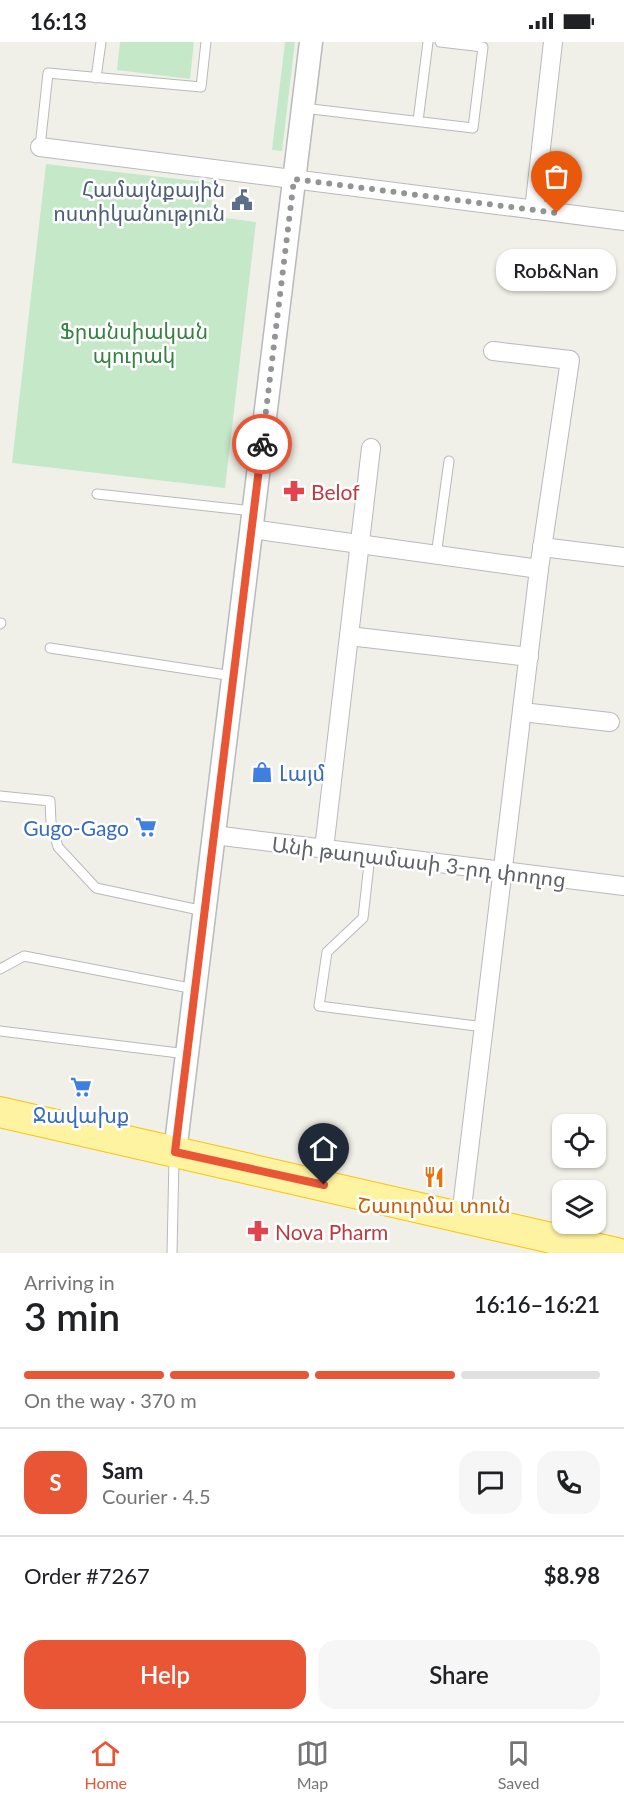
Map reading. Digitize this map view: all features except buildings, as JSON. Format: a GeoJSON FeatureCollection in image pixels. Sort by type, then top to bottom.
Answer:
{"type":"FeatureCollection","features":[{"type":"Feature","properties":{"kind":"highway"},"geometry":{"type":"LineString","coordinates":[[0,1112],[617,1253]]}},
{"type":"Feature","properties":{"kind":"street"},"geometry":{"type":"LineString","coordinates":[[175,1152],[311,42]]}},
{"type":"Feature","properties":{"kind":"street"},"geometry":{"type":"LineString","coordinates":[[534,210],[554,42]]}},
{"type":"Feature","properties":{"kind":"street"},"geometry":{"type":"LineString","coordinates":[[40,147],[624,221]]}},
{"type":"Feature","properties":{"kind":"street"},"geometry":{"type":"LineString","coordinates":[[461,1216],[539,568],[570,360],[493,351]]}},
{"type":"Feature","properties":{"kind":"street"},"geometry":{"type":"LineString","coordinates":[[324,849],[371,448]]}},
{"type":"Feature","properties":{"kind":"street"},"geometry":{"type":"LineString","coordinates":[[252,520],[360,544],[539,568]]}},
{"type":"Feature","properties":{"kind":"street"},"geometry":{"type":"LineString","coordinates":[[542,547],[624,557]]}},
{"type":"Feature","properties":{"kind":"street"},"geometry":{"type":"LineString","coordinates":[[349,636],[529,657]]}},
{"type":"Feature","properties":{"kind":"street"},"geometry":{"type":"LineString","coordinates":[[522,712],[610,722]]}},
{"type":"Feature","properties":{"kind":"street","name":"Անի թաղամասի 3-րդ փողոց"},"geometry":{"type":"LineString","coordinates":[[214,835],[624,886]]}},
{"type":"Feature","properties":{"kind":"lane"},"geometry":{"type":"LineString","coordinates":[[96,78],[101,42]]}},
{"type":"Feature","properties":{"kind":"lane"},"geometry":{"type":"LineString","coordinates":[[40,147],[48,73],[201,87],[206,42]]}},
{"type":"Feature","properties":{"kind":"lane"},"geometry":{"type":"LineString","coordinates":[[418,121],[428,42]]}},
{"type":"Feature","properties":{"kind":"lane"},"geometry":{"type":"LineString","coordinates":[[303,108],[473,128],[483,47],[440,42]]}},
{"type":"Feature","properties":{"kind":"lane"},"geometry":{"type":"LineString","coordinates":[[436,556],[449,461]]}},
{"type":"Feature","properties":{"kind":"lane"},"geometry":{"type":"LineString","coordinates":[[97,494],[252,520]]}},
{"type":"Feature","properties":{"kind":"lane"},"geometry":{"type":"LineString","coordinates":[[50,648],[233,676]]}},
{"type":"Feature","properties":{"kind":"lane"},"geometry":{"type":"LineString","coordinates":[[0,796],[50,801],[51,822],[58,847],[96,888],[204,911]]}},
{"type":"Feature","properties":{"kind":"lane"},"geometry":{"type":"LineString","coordinates":[[370,855],[363,918],[327,952],[319,1006],[484,1027]]}},
{"type":"Feature","properties":{"kind":"lane"},"geometry":{"type":"LineString","coordinates":[[0,969],[24,956],[195,989]]}},
{"type":"Feature","properties":{"kind":"lane"},"geometry":{"type":"LineString","coordinates":[[0,1031],[187,1054]]}},
{"type":"Feature","properties":{"kind":"lane"},"geometry":{"type":"LineString","coordinates":[[171,1253],[175,1152]]}},
{"type":"Feature","properties":{"kind":"green space"},"geometry":{"type":"Polygon","coordinates":[[[120,42],[194,42],[190,79],[117,70],[120,42]]]}},
{"type":"Feature","properties":{"kind":"green space"},"geometry":{"type":"Polygon","coordinates":[[[285,42],[295,42],[282,151],[272,150],[285,42]]]}},
{"type":"Feature","properties":{"kind":"green space","name":"Ֆրանսիական պուրակ"},"geometry":{"type":"Polygon","coordinates":[[[46,164],[214,183],[210,216],[256,222],[225,488],[12,463],[46,164]]]}},
{"type":"Feature","properties":{"kind":"way so far"},"geometry":{"type":"LineString","coordinates":[[262,444],[294,179],[557,213]]}},
{"type":"Feature","properties":{"kind":"place","name":"Համայնքային ոստիկանություն"},"geometry":{"type":"Point","coordinates":[242,200]}},
{"type":"Feature","properties":{"kind":"place","name":"Rob&Nan"},"geometry":{"type":"Point","coordinates":[557,213]}},
{"type":"Feature","properties":{"kind":"place","name":"Belof"},"geometry":{"type":"Point","coordinates":[294,491]}},
{"type":"Feature","properties":{"kind":"place","name":"Լայմ"},"geometry":{"type":"Point","coordinates":[262,772]}},
{"type":"Feature","properties":{"kind":"place","name":"Gugo-Gago"},"geometry":{"type":"Point","coordinates":[146,827]}},
{"type":"Feature","properties":{"kind":"place","name":"Ջավախք"},"geometry":{"type":"Point","coordinates":[81,1087]}},
{"type":"Feature","properties":{"kind":"place","name":"Շաուրմա տուն"},"geometry":{"type":"Point","coordinates":[434,1177]}},
{"type":"Feature","properties":{"kind":"place","name":"Nova Pharm"},"geometry":{"type":"Point","coordinates":[258,1231]}},
{"type":"Feature","properties":{"kind":"route"},"geometry":{"type":"LineString","coordinates":[[262,444],[175,1152],[324,1185]]}}]}
